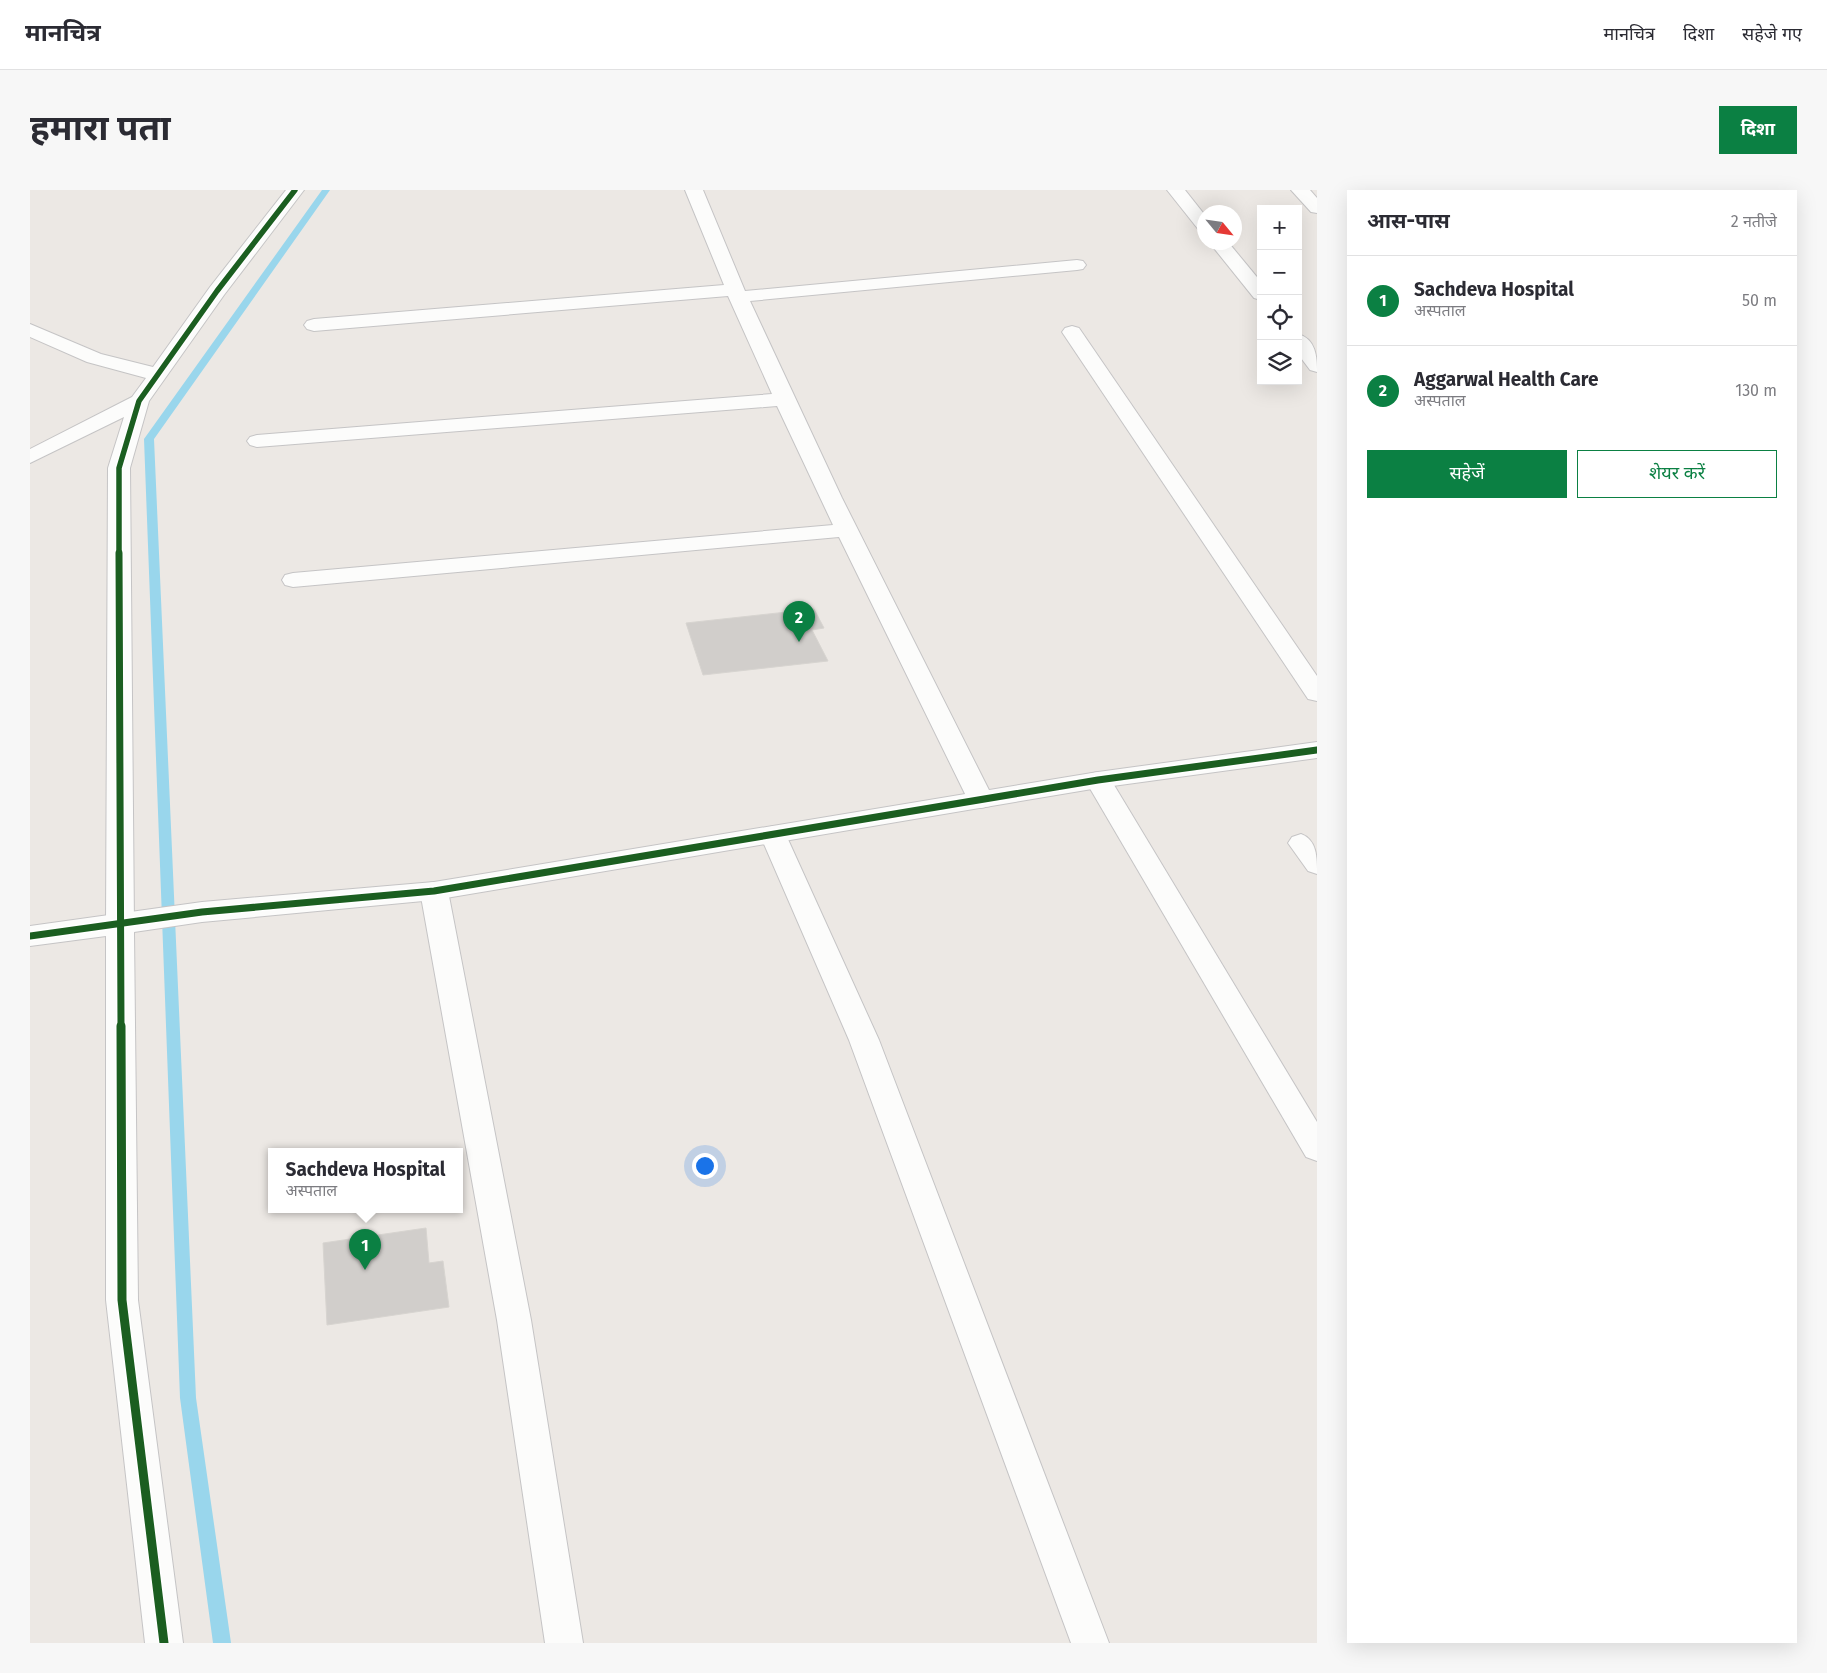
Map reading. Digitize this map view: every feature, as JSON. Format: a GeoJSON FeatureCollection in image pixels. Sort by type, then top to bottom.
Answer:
{"type":"FeatureCollection","features":[{"type":"Feature","properties":{"kind":"street"},"geometry":{"type":"LineString","coordinates":[[164,1643],[122,1300],[135,923],[120,468],[139,401],[217,291],[295,190]]}},
{"type":"Feature","properties":{"kind":"street"},"geometry":{"type":"LineString","coordinates":[[694,190],[736,293],[785,399],[847,530],[981,800]]}},
{"type":"Feature","properties":{"kind":"street"},"geometry":{"type":"LineString","coordinates":[[1176,190],[1197,217]]}},
{"type":"Feature","properties":{"kind":"street"},"geometry":{"type":"LineString","coordinates":[[1300,190],[1317,208]]}},
{"type":"Feature","properties":{"kind":"street"},"geometry":{"type":"LineString","coordinates":[[1225,250],[1257,289]]}},
{"type":"Feature","properties":{"kind":"street"},"geometry":{"type":"LineString","coordinates":[[314,325],[1077,265]]}},
{"type":"Feature","properties":{"kind":"street"},"geometry":{"type":"LineString","coordinates":[[30,330],[94,358],[159,375]]}},
{"type":"Feature","properties":{"kind":"street"},"geometry":{"type":"LineString","coordinates":[[1072,332],[1317,694]]}},
{"type":"Feature","properties":{"kind":"street"},"geometry":{"type":"LineString","coordinates":[[1302,345],[1317,366]]}},
{"type":"Feature","properties":{"kind":"street"},"geometry":{"type":"LineString","coordinates":[[257,441],[785,399]]}},
{"type":"Feature","properties":{"kind":"street"},"geometry":{"type":"LineString","coordinates":[[30,457],[139,401]]}},
{"type":"Feature","properties":{"kind":"street"},"geometry":{"type":"LineString","coordinates":[[293,580],[847,530]]}},
{"type":"Feature","properties":{"kind":"street"},"geometry":{"type":"LineString","coordinates":[[30,936],[135,923],[202,912],[434,891],[1098,780],[1317,750]]}},
{"type":"Feature","properties":{"kind":"street"},"geometry":{"type":"LineString","coordinates":[[1098,780],[1317,1149]]}},
{"type":"Feature","properties":{"kind":"street"},"geometry":{"type":"LineString","coordinates":[[773,835],[864,1040],[1090,1643]]}},
{"type":"Feature","properties":{"kind":"street"},"geometry":{"type":"LineString","coordinates":[[1301,843],[1317,865]]}},
{"type":"Feature","properties":{"kind":"street"},"geometry":{"type":"LineString","coordinates":[[434,891],[514,1320],[564,1643]]}},
{"type":"Feature","properties":{"kind":"building"},"geometry":{"type":"Polygon","coordinates":[[[814,609],[824,628],[812,630],[828,661],[703,675],[686,623],[814,609]]]}},
{"type":"Feature","properties":{"kind":"building"},"geometry":{"type":"Polygon","coordinates":[[[426,1228],[429,1263],[443,1261],[449,1307],[327,1325],[323,1243],[426,1228]]]}},
{"type":"Feature","properties":{"kind":"waterway"},"geometry":{"type":"LineString","coordinates":[[222,1643],[188,1398],[149,439],[326,190]]}},
{"type":"Feature","properties":{"kind":"cycle path"},"geometry":{"type":"LineString","coordinates":[[164,1643],[122,1300],[119,468],[139,401],[217,291],[295,190]]}},
{"type":"Feature","properties":{"kind":"cycle path"},"geometry":{"type":"LineString","coordinates":[[30,936],[120,925],[202,912],[434,891],[1098,780],[1317,750]]}},
{"type":"Feature","properties":{"kind":"place","name":"Aggarwal Health Care"},"geometry":{"type":"Point","coordinates":[799,642]}},
{"type":"Feature","properties":{"kind":"place","name":"Sachdeva Hospital"},"geometry":{"type":"Point","coordinates":[365,1270]}}]}
